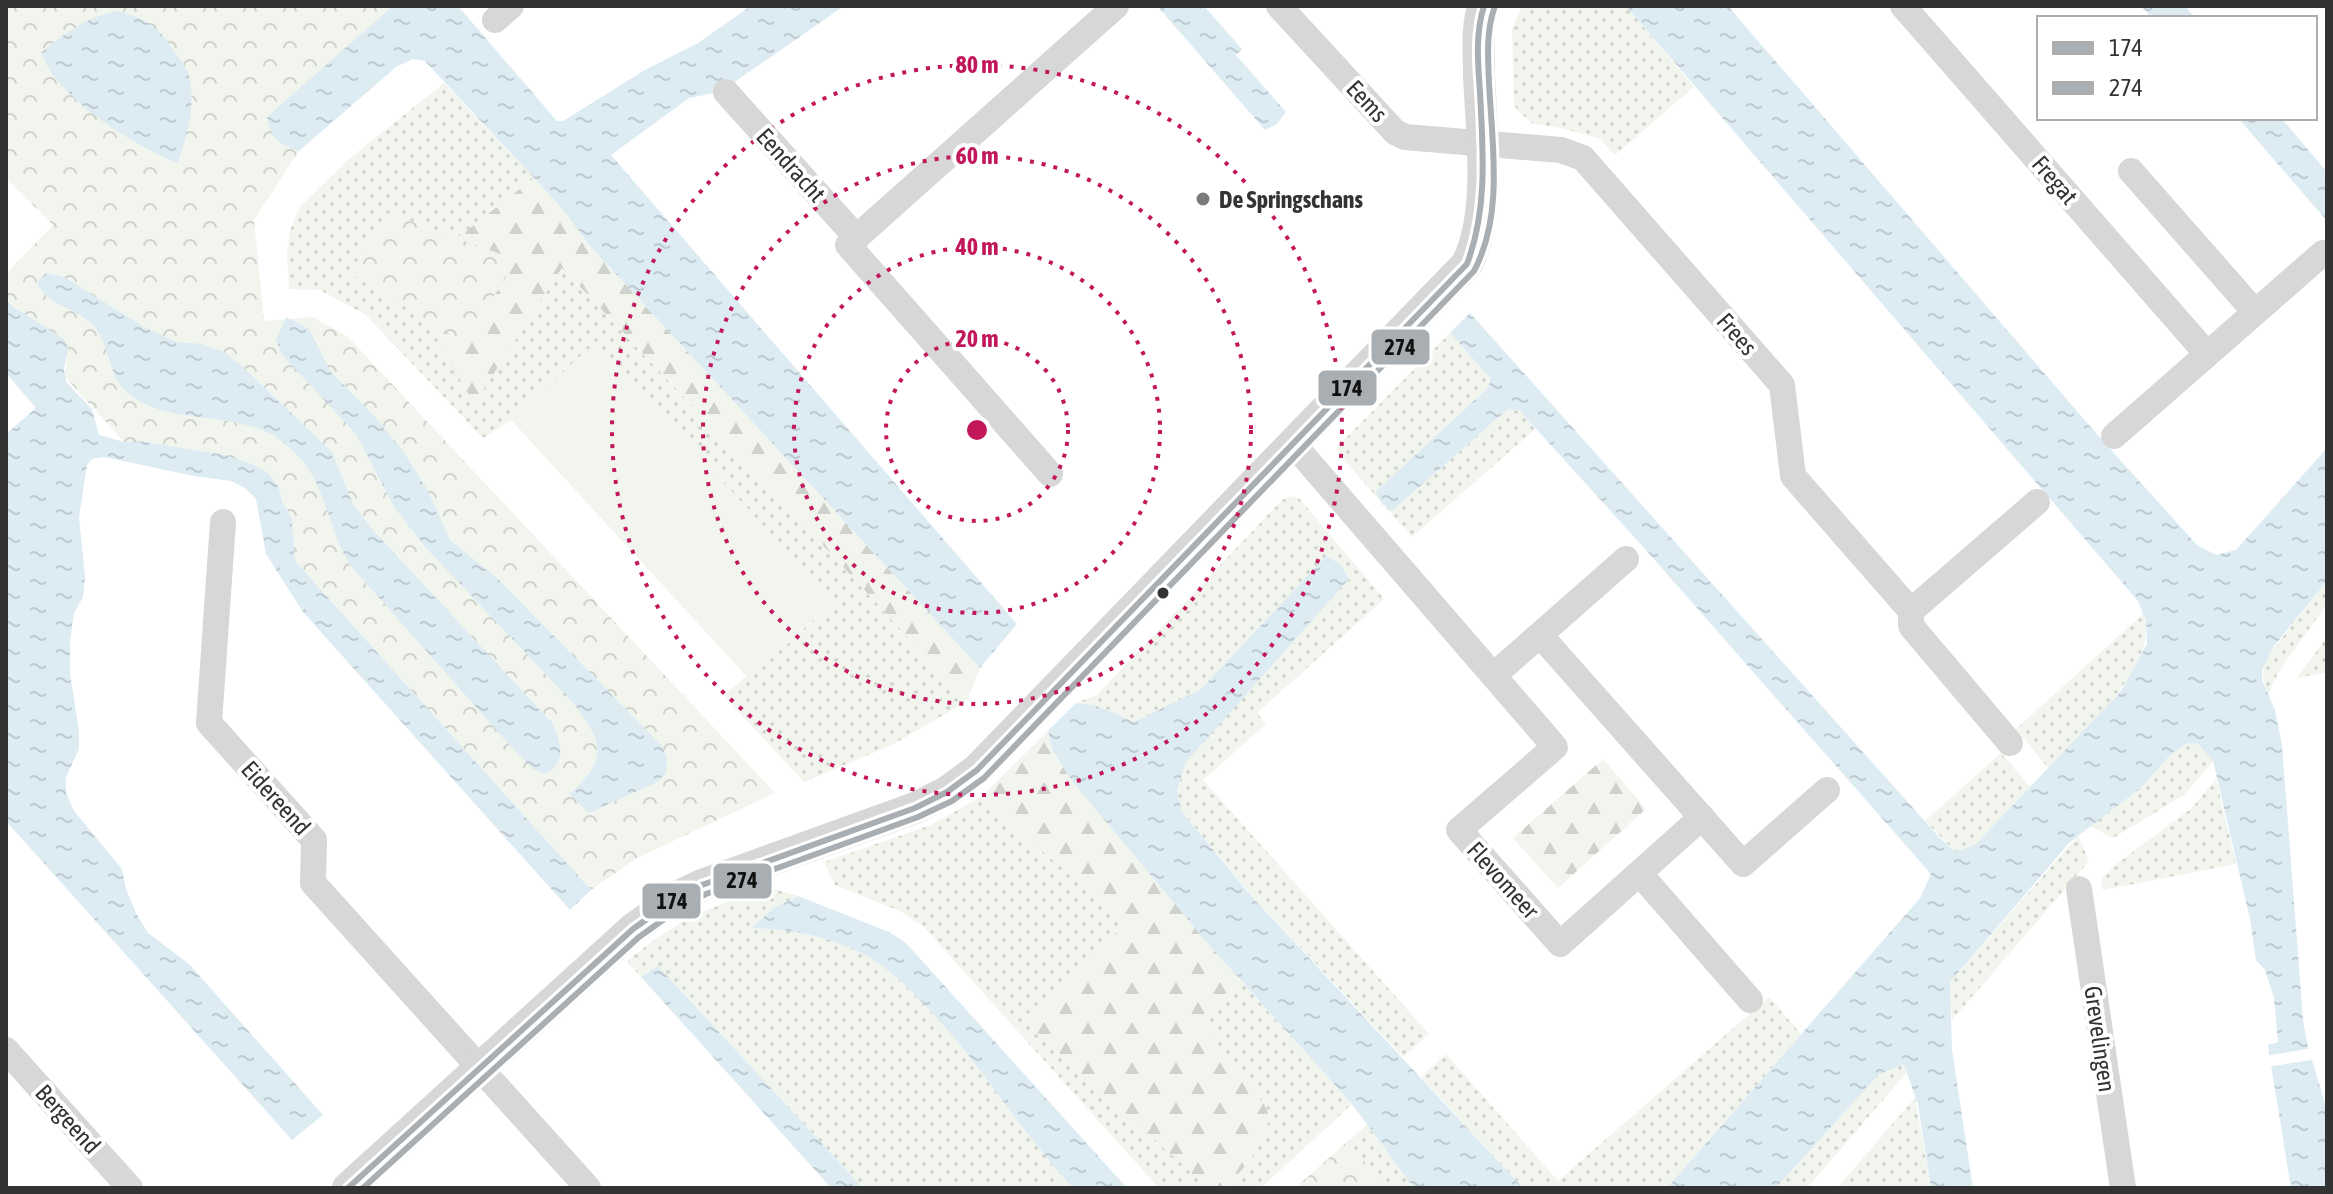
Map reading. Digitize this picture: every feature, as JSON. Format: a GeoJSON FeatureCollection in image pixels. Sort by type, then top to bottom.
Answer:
{"type":"FeatureCollection","features":[{"type":"Feature","properties":{"kind":"street"},"geometry":{"type":"LineString","coordinates":[[857,238],[1116,6]]}},
{"type":"Feature","properties":{"kind":"street","name":"Eems"},"geometry":{"type":"LineString","coordinates":[[1279,6],[1395,132],[1405,137],[1481,142]]}},
{"type":"Feature","properties":{"kind":"street"},"geometry":{"type":"LineString","coordinates":[[348,1188],[633,929],[679,896],[915,808],[947,792],[977,770],[1294,445],[1467,264],[1480,230],[1483,196],[1478,35],[1484,6]]}},
{"type":"Feature","properties":{"kind":"street","name":"Fregat"},"geometry":{"type":"LineString","coordinates":[[1903,6],[2207,354]]}},
{"type":"Feature","properties":{"kind":"street","name":"Eendracht"},"geometry":{"type":"LineString","coordinates":[[726,92],[857,238],[848,245],[1050,474]]}},
{"type":"Feature","properties":{"kind":"street","name":"Frees"},"geometry":{"type":"LineString","coordinates":[[1481,142],[1561,150],[1583,158],[1782,385],[1793,476],[1911,611],[1911,626],[2010,743]]}},
{"type":"Feature","properties":{"kind":"street"},"geometry":{"type":"LineString","coordinates":[[2131,171],[2255,312]]}},
{"type":"Feature","properties":{"kind":"street"},"geometry":{"type":"LineString","coordinates":[[2114,436],[2323,253]]}},
{"type":"Feature","properties":{"kind":"street","name":"Flevomeer"},"geometry":{"type":"LineString","coordinates":[[1294,445],[1555,747],[1459,830],[1560,944],[1702,817]]}},
{"type":"Feature","properties":{"kind":"street"},"geometry":{"type":"LineString","coordinates":[[1911,611],[2037,502]]}},
{"type":"Feature","properties":{"kind":"street","name":"Eidereend"},"geometry":{"type":"LineString","coordinates":[[223,522],[209,723],[314,840],[313,883],[588,1188]]}},
{"type":"Feature","properties":{"kind":"street"},"geometry":{"type":"LineString","coordinates":[[1494,675],[1626,559]]}},
{"type":"Feature","properties":{"kind":"street"},"geometry":{"type":"LineString","coordinates":[[1540,635],[1743,864],[1827,790]]}},
{"type":"Feature","properties":{"kind":"street"},"geometry":{"type":"LineString","coordinates":[[1640,874],[1750,1000]]}},
{"type":"Feature","properties":{"kind":"street","name":"Grevelingen"},"geometry":{"type":"LineString","coordinates":[[2079,889],[2123,1188]]}},
{"type":"Feature","properties":{"kind":"street","name":"Bergeend"},"geometry":{"type":"LineString","coordinates":[[6,1050],[130,1188]]}},
{"type":"Feature","properties":{"kind":"green space"},"geometry":{"type":"Polygon","coordinates":[[[6,6],[393,6],[254,220],[264,321],[313,317],[348,337],[775,793],[635,859],[591,890],[295,561],[292,519],[268,473],[124,442],[65,377],[67,357],[6,298],[6,274],[53,225],[6,178],[6,6]]]}},
{"type":"Feature","properties":{"kind":"green space"},"geometry":{"type":"Polygon","coordinates":[[[1522,6],[1626,6],[1694,87],[1615,155],[1600,139],[1531,123],[1514,106],[1512,29],[1522,6]]]}},
{"type":"Feature","properties":{"kind":"green space"},"geometry":{"type":"Polygon","coordinates":[[[444,83],[534,178],[403,280],[474,403],[561,268],[967,701],[892,745],[804,782],[724,696],[746,676],[749,679],[833,602],[595,343],[511,420],[483,438],[366,315],[320,290],[289,289],[287,253],[290,231],[299,208],[350,158],[444,83]]]}},
{"type":"Feature","properties":{"kind":"green space"},"geometry":{"type":"Polygon","coordinates":[[[534,178],[561,207],[589,245],[980,668],[967,701],[562,268],[474,404],[403,280],[534,178]]]}},
{"type":"Feature","properties":{"kind":"green space"},"geometry":{"type":"Polygon","coordinates":[[[387,213],[517,260],[464,343],[349,273],[387,213]]]}},
{"type":"Feature","properties":{"kind":"green space"},"geometry":{"type":"Polygon","coordinates":[[[1450,333],[1490,378],[1489,387],[1375,492],[1380,501],[1339,454],[1337,447],[1450,333]]]}},
{"type":"Feature","properties":{"kind":"green space"},"geometry":{"type":"Polygon","coordinates":[[[595,343],[833,601],[749,679],[511,420],[595,343]]]}},
{"type":"Feature","properties":{"kind":"green space"},"geometry":{"type":"Polygon","coordinates":[[[1508,409],[1520,411],[1535,429],[1412,537],[1385,506],[1392,511],[1508,409]]]}},
{"type":"Feature","properties":{"kind":"green space"},"geometry":{"type":"Polygon","coordinates":[[[1291,496],[1299,498],[1384,599],[1257,713],[1266,724],[1203,780],[1429,1034],[1403,1057],[1247,890],[1182,812],[1177,790],[1186,762],[1340,564],[1326,556],[1200,690],[1134,723],[1094,705],[1076,703],[1097,695],[1282,500],[1291,496]]]}},
{"type":"Feature","properties":{"kind":"green space"},"geometry":{"type":"Polygon","coordinates":[[[2327,581],[2327,604],[2279,671],[2268,694],[2263,676],[2267,657],[2327,581]]]}},
{"type":"Feature","properties":{"kind":"green space"},"geometry":{"type":"Polygon","coordinates":[[[2143,614],[2146,633],[2141,654],[2130,675],[2097,718],[2048,768],[2016,729],[2143,614]]]}},
{"type":"Feature","properties":{"kind":"green space"},"geometry":{"type":"Polygon","coordinates":[[[2327,637],[2327,672],[2297,678],[2327,637]]]}},
{"type":"Feature","properties":{"kind":"green space"},"geometry":{"type":"Polygon","coordinates":[[[1048,731],[1052,749],[1072,781],[1239,979],[1205,1016],[1221,1054],[1247,1078],[1270,1119],[1250,1161],[1226,1187],[1212,1187],[1198,1179],[1023,1020],[1125,924],[981,797],[1048,731]]]}},
{"type":"Feature","properties":{"kind":"green space"},"geometry":{"type":"Polygon","coordinates":[[[2188,743],[2198,744],[2213,761],[2184,795],[2113,838],[2091,826],[2141,788],[2172,753],[2188,743]]]}},
{"type":"Feature","properties":{"kind":"green space"},"geometry":{"type":"Polygon","coordinates":[[[2001,753],[2030,787],[1976,845],[1956,852],[1925,821],[2001,753]]]}},
{"type":"Feature","properties":{"kind":"green space"},"geometry":{"type":"Polygon","coordinates":[[[1603,759],[1646,809],[1558,888],[1513,838],[1603,759]]]}},
{"type":"Feature","properties":{"kind":"green space"},"geometry":{"type":"Polygon","coordinates":[[[2216,779],[2236,864],[2103,890],[2101,879],[2114,866],[2192,808],[2216,779]]]}},
{"type":"Feature","properties":{"kind":"green space"},"geometry":{"type":"Polygon","coordinates":[[[981,797],[1126,924],[1023,1019],[1226,1187],[1250,1161],[1270,1119],[1247,1078],[1221,1054],[1205,1016],[1239,979],[1352,1104],[1261,1188],[1159,1188],[922,925],[900,911],[835,885],[824,862],[931,825],[981,797]]]}},
{"type":"Feature","properties":{"kind":"green space"},"geometry":{"type":"Polygon","coordinates":[[[2078,836],[2089,861],[1952,1020],[1950,982],[2078,836]]]}},
{"type":"Feature","properties":{"kind":"green space"},"geometry":{"type":"Polygon","coordinates":[[[766,887],[798,896],[772,909],[753,928],[794,932],[834,941],[868,956],[890,972],[959,1043],[1073,1188],[863,1188],[659,967],[641,977],[627,961],[692,916],[766,887]]]}},
{"type":"Feature","properties":{"kind":"green space"},"geometry":{"type":"Polygon","coordinates":[[[1769,997],[1801,1034],[1667,1188],[1523,1188],[1421,1077],[1446,1054],[1558,1181],[1769,997]]]}},
{"type":"Feature","properties":{"kind":"green space"},"geometry":{"type":"Polygon","coordinates":[[[1905,1063],[1907,1072],[1807,1188],[1776,1188],[1878,1075],[1905,1063]]]}},
{"type":"Feature","properties":{"kind":"green space"},"geometry":{"type":"Polygon","coordinates":[[[1915,1098],[1931,1188],[1837,1188],[1915,1098]]]}},
{"type":"Feature","properties":{"kind":"green space"},"geometry":{"type":"Polygon","coordinates":[[[1367,1125],[1414,1188],[1295,1188],[1367,1125]]]}},
{"type":"Feature","properties":{"kind":"green space"},"geometry":{"type":"Polygon","coordinates":[[[1347,1142],[1389,1188],[1295,1188],[1347,1142]]]}},
{"type":"Feature","properties":{"kind":"water"},"geometry":{"type":"Polygon","coordinates":[[[393,6],[458,6],[557,121],[563,121],[645,70],[698,43],[751,6],[844,6],[733,83],[714,93],[689,98],[611,155],[1017,624],[980,668],[589,245],[561,207],[425,61],[413,59],[396,67],[299,151],[277,140],[267,117],[393,6]]]}},
{"type":"Feature","properties":{"kind":"water"},"geometry":{"type":"Polygon","coordinates":[[[1204,6],[1242,49],[1236,55],[1286,112],[1277,124],[1265,130],[1158,7],[1204,6]]]}},
{"type":"Feature","properties":{"kind":"water"},"geometry":{"type":"Polygon","coordinates":[[[1626,6],[1728,6],[2094,431],[2197,545],[2216,555],[2236,550],[2327,448],[2327,581],[2274,646],[2262,670],[2262,680],[2275,710],[2282,745],[2303,1020],[2327,1110],[2327,1188],[2291,1188],[2268,1045],[2278,1042],[2274,998],[2265,970],[2256,960],[2250,919],[2213,761],[2198,744],[2188,743],[2172,753],[2141,788],[2070,842],[1950,982],[1952,1050],[1973,1188],[1931,1188],[1918,1105],[1904,1064],[1878,1075],[1776,1188],[1667,1188],[1920,898],[1931,874],[1520,411],[1508,409],[1392,511],[1382,504],[1375,492],[1489,387],[1490,378],[1450,333],[1470,313],[1939,837],[1956,852],[1976,844],[2121,691],[2147,644],[2146,621],[2138,601],[1626,6]]]}},
{"type":"Feature","properties":{"kind":"water"},"geometry":{"type":"Polygon","coordinates":[[[2141,6],[2185,6],[2193,16],[2150,16],[2141,6]]]}},
{"type":"Feature","properties":{"kind":"water"},"geometry":{"type":"Polygon","coordinates":[[[117,11],[142,19],[155,28],[188,72],[191,109],[178,163],[145,148],[93,114],[51,73],[41,53],[76,27],[117,11]]]}},
{"type":"Feature","properties":{"kind":"water"},"geometry":{"type":"Polygon","coordinates":[[[2240,120],[2283,120],[2327,172],[2327,221],[2240,120]]]}},
{"type":"Feature","properties":{"kind":"water"},"geometry":{"type":"Polygon","coordinates":[[[46,273],[64,277],[144,327],[176,342],[202,344],[224,352],[332,452],[353,504],[372,529],[553,724],[560,752],[556,765],[544,774],[533,769],[350,565],[316,483],[296,453],[263,430],[166,411],[130,395],[116,378],[97,330],[41,289],[37,282],[46,273]]]}},
{"type":"Feature","properties":{"kind":"water"},"geometry":{"type":"Polygon","coordinates":[[[6,299],[64,339],[68,348],[64,369],[66,382],[92,409],[99,435],[124,442],[139,441],[225,455],[268,473],[278,486],[292,519],[295,561],[591,890],[570,910],[303,612],[266,554],[256,499],[245,488],[231,481],[104,457],[92,459],[87,465],[79,517],[85,577],[83,597],[74,613],[70,642],[70,673],[79,749],[66,777],[66,793],[74,811],[122,869],[126,889],[148,933],[189,964],[323,1115],[292,1140],[6,821],[6,434],[36,408],[6,373],[6,299]]]}},
{"type":"Feature","properties":{"kind":"water"},"geometry":{"type":"Polygon","coordinates":[[[286,317],[309,329],[330,371],[403,451],[428,491],[450,540],[499,580],[662,746],[667,759],[666,773],[657,782],[589,813],[570,794],[596,760],[598,750],[591,730],[574,704],[426,548],[394,507],[356,434],[282,355],[276,340],[286,317]]]}},
{"type":"Feature","properties":{"kind":"water"},"geometry":{"type":"Polygon","coordinates":[[[1326,556],[1340,564],[1349,579],[1186,762],[1177,790],[1182,812],[1247,891],[1523,1188],[1414,1188],[1352,1104],[1210,946],[1072,781],[1052,749],[1048,731],[1076,703],[1094,705],[1134,722],[1200,690],[1326,556]]]}},
{"type":"Feature","properties":{"kind":"water"},"geometry":{"type":"Polygon","coordinates":[[[798,896],[889,932],[906,943],[1127,1188],[1073,1188],[938,1019],[904,984],[875,961],[820,937],[752,928],[772,909],[798,896]]]}},
{"type":"Feature","properties":{"kind":"water"},"geometry":{"type":"Polygon","coordinates":[[[659,966],[863,1188],[831,1188],[641,977],[659,966]]]}},
{"type":"Feature","properties":{"kind":"pier"},"geometry":{"type":"Polygon","coordinates":[[[2313,1048],[2317,1059],[2267,1067],[2265,1056],[2313,1048]]]}},
{"type":"Feature","properties":{"kind":"transit line","name":"174"},"geometry":{"type":"LineString","coordinates":[[348,1188],[633,929],[679,896],[915,808],[947,792],[977,770],[1467,264],[1481,201],[1483,158],[1478,49],[1484,6]]}},
{"type":"Feature","properties":{"kind":"transit line","name":"274"},"geometry":{"type":"LineString","coordinates":[[363,1188],[639,937],[684,905],[706,894],[918,817],[952,801],[984,778],[1474,271],[1483,249],[1493,203],[1488,55],[1494,9]]}},
{"type":"Feature","properties":{"kind":"place","name":"De Springschans"},"geometry":{"type":"Point","coordinates":[1203,199]}}]}
